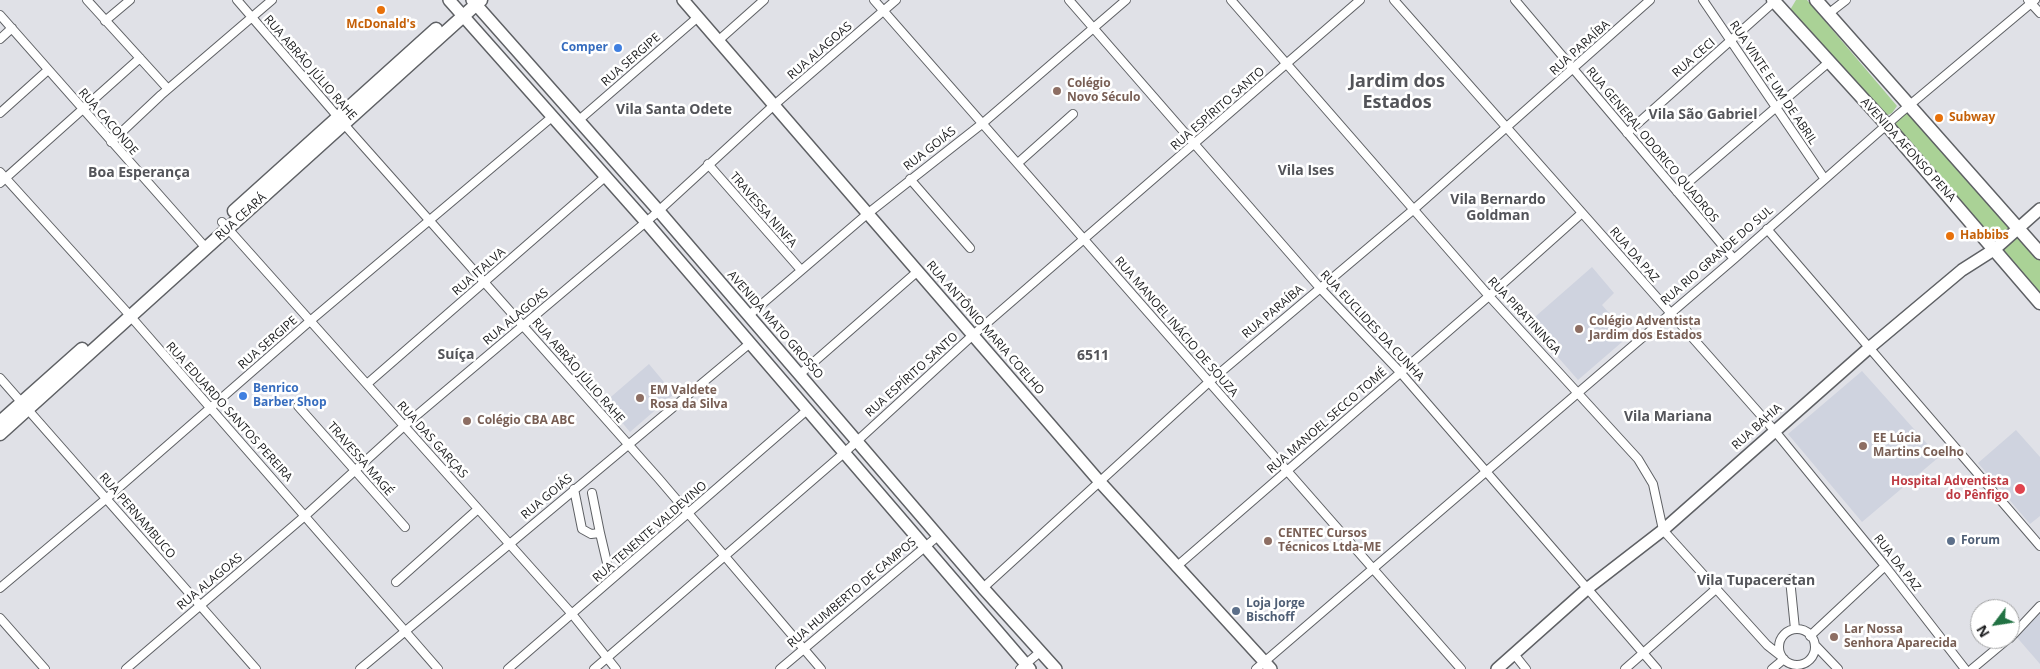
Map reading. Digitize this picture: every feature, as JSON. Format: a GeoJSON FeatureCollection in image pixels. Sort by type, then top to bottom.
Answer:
{"type":"FeatureCollection","features":[{"type":"Feature","properties":{"kind":"main road","name":"RUA ANTÔNIO MARIA COELHO"},"geometry":{"type":"LineString","coordinates":[[683,0],[866,214],[918,271],[1099,481],[1264,666]]}},
{"type":"Feature","properties":{"kind":"main road"},"geometry":{"type":"LineString","coordinates":[[1816,0],[2040,253]]}},
{"type":"Feature","properties":{"kind":"main road","name":"RUA CEARÁ"},"geometry":{"type":"LineString","coordinates":[[0,434],[24,406],[341,120],[457,8],[474,1]]}},
{"type":"Feature","properties":{"kind":"main road","name":"AVENIDA MATO GROSSO"},"geometry":{"type":"LineString","coordinates":[[474,1],[658,210],[983,588],[1056,669]]}},
{"type":"Feature","properties":{"kind":"main road","name":"AVENIDA AFONSO PENA"},"geometry":{"type":"LineString","coordinates":[[1774,1],[1886,124],[2040,303]]}},
{"type":"Feature","properties":{"kind":"main road"},"geometry":{"type":"LineString","coordinates":[[457,8],[646,222],[1026,668]]}},
{"type":"Feature","properties":{"kind":"main road"},"geometry":{"type":"LineString","coordinates":[[488,42],[497,37],[510,42]]}},
{"type":"Feature","properties":{"kind":"main road"},"geometry":{"type":"LineString","coordinates":[[605,177],[615,162]]}},
{"type":"Feature","properties":{"kind":"main road","name":"RUA BAHIA"},"geometry":{"type":"LineString","coordinates":[[1497,669],[1588,588],[1663,530],[1869,348],[1962,270],[1995,249],[2040,209]]}},
{"type":"Feature","properties":{"kind":"main road"},"geometry":{"type":"LineString","coordinates":[[729,320],[751,320],[746,341]]}},
{"type":"Feature","properties":{"kind":"main road","name":"RUA CEARÁ"},"geometry":{"type":"LineString","coordinates":[[0,422],[24,406]]}},
{"type":"Feature","properties":{"kind":"street"},"geometry":{"type":"LineString","coordinates":[[87,0],[168,89]]}},
{"type":"Feature","properties":{"kind":"street"},"geometry":{"type":"LineString","coordinates":[[105,21],[130,0]]}},
{"type":"Feature","properties":{"kind":"street","name":"RUA ABRÃO JÚLIO RAHE"},"geometry":{"type":"LineString","coordinates":[[237,0],[628,444],[821,669]]}},
{"type":"Feature","properties":{"kind":"street"},"geometry":{"type":"LineString","coordinates":[[111,142],[168,89],[272,0]]}},
{"type":"Feature","properties":{"kind":"street"},"geometry":{"type":"LineString","coordinates":[[718,40],[764,0]]}},
{"type":"Feature","properties":{"kind":"street","name":"RUA MANOEL INÁCIO DE SOUZA"},"geometry":{"type":"LineString","coordinates":[[874,0],[1461,669]]}},
{"type":"Feature","properties":{"kind":"street","name":"RUA ALAGOAS"},"geometry":{"type":"LineString","coordinates":[[126,669],[306,515],[404,426],[646,222],[773,106],[896,0]]}},
{"type":"Feature","properties":{"kind":"street","name":"RUA EUCLIDES DA CUNHA"},"geometry":{"type":"LineString","coordinates":[[1069,0],[1194,146],[1320,288],[1400,372],[1657,669]]}},
{"type":"Feature","properties":{"kind":"street","name":"RUA GOIÁS"},"geometry":{"type":"LineString","coordinates":[[751,320],[801,270],[866,214],[983,123],[1126,0]]}},
{"type":"Feature","properties":{"kind":"street","name":"RUA PIRATININGA"},"geometry":{"type":"LineString","coordinates":[[1231,0],[1413,210],[1648,472],[1653,484],[1663,530]]}},
{"type":"Feature","properties":{"kind":"street","name":"RUA ESPÍRITO SANTO"},"geometry":{"type":"LineString","coordinates":[[594,669],[844,453],[973,335],[1194,146],[1360,0]]}},
{"type":"Feature","properties":{"kind":"street","name":"RUA DA PAZ"},"geometry":{"type":"LineString","coordinates":[[1394,0],[1774,430],[1885,566],[1965,669]]}},
{"type":"Feature","properties":{"kind":"street","name":"RUA GENERAL ODORICO QUADROS"},"geometry":{"type":"LineString","coordinates":[[1515,0],[1734,259]]}},
{"type":"Feature","properties":{"kind":"street","name":"RUA PARAÍBA"},"geometry":{"type":"LineString","coordinates":[[983,588],[1209,382],[1508,128],[1650,0]]}},
{"type":"Feature","properties":{"kind":"street","name":"RUA VINTE E UM DE ABRIL"},"geometry":{"type":"LineString","coordinates":[[1703,0],[1824,178]]}},
{"type":"Feature","properties":{"kind":"street"},"geometry":{"type":"LineString","coordinates":[[1828,14],[1846,0]]}},
{"type":"Feature","properties":{"kind":"street","name":"RUA CECI"},"geometry":{"type":"LineString","coordinates":[[1627,133],[1774,1]]}},
{"type":"Feature","properties":{"kind":"street"},"geometry":{"type":"LineString","coordinates":[[2032,1],[2040,13]]}},
{"type":"Feature","properties":{"kind":"street","name":"RUA RIO GRANDE DO SUL"},"geometry":{"type":"LineString","coordinates":[[1264,666],[1373,568],[1577,391],[1734,259],[1886,124],[2032,1]]}},
{"type":"Feature","properties":{"kind":"street","name":"RUA CACONDE"},"geometry":{"type":"LineString","coordinates":[[0,15],[203,245]]}},
{"type":"Feature","properties":{"kind":"street","name":"RUA SERGIPE"},"geometry":{"type":"LineString","coordinates":[[579,120],[698,17]]}},
{"type":"Feature","properties":{"kind":"street"},"geometry":{"type":"LineString","coordinates":[[0,39],[12,28]]}},
{"type":"Feature","properties":{"kind":"street"},"geometry":{"type":"LineString","coordinates":[[3,181],[140,58]]}},
{"type":"Feature","properties":{"kind":"street"},"geometry":{"type":"LineString","coordinates":[[1677,192],[1829,62]]}},
{"type":"Feature","properties":{"kind":"street"},"geometry":{"type":"LineString","coordinates":[[0,112],[48,70]]}},
{"type":"Feature","properties":{"kind":"street"},"geometry":{"type":"LineString","coordinates":[[1018,162],[1073,114]]}},
{"type":"Feature","properties":{"kind":"street","name":"RUA SERGIPE"},"geometry":{"type":"LineString","coordinates":[[0,588],[552,116]]}},
{"type":"Feature","properties":{"kind":"street","name":"TRAVESSA NINFA"},"geometry":{"type":"LineString","coordinates":[[708,164],[801,270]]}},
{"type":"Feature","properties":{"kind":"street","name":"RUA EDUARDO SANTOS PEREIRA"},"geometry":{"type":"LineString","coordinates":[[0,172],[3,181],[128,313],[306,515],[438,669]]}},
{"type":"Feature","properties":{"kind":"street","name":"RUA ITALVA"},"geometry":{"type":"LineString","coordinates":[[367,384],[605,177]]}},
{"type":"Feature","properties":{"kind":"street"},"geometry":{"type":"LineString","coordinates":[[910,179],[970,248]]}},
{"type":"Feature","properties":{"kind":"street","name":"RUA MANOEL SECCO TOMÉ"},"geometry":{"type":"LineString","coordinates":[[1176,567],[1582,213]]}},
{"type":"Feature","properties":{"kind":"street","name":"RUA DAS GARÇAS"},"geometry":{"type":"LineString","coordinates":[[225,225],[572,614],[616,669]]}},
{"type":"Feature","properties":{"kind":"street"},"geometry":{"type":"LineString","coordinates":[[1767,229],[2040,546]]}},
{"type":"Feature","properties":{"kind":"street"},"geometry":{"type":"LineString","coordinates":[[799,375],[918,271]]}},
{"type":"Feature","properties":{"kind":"street","name":"RUA GOIÁS"},"geometry":{"type":"LineString","coordinates":[[360,669],[628,444],[746,341]]}},
{"type":"Feature","properties":{"kind":"street","name":"RUA PERNAMBUCO"},"geometry":{"type":"LineString","coordinates":[[0,378],[256,669]]}},
{"type":"Feature","properties":{"kind":"street","name":"TRAVESSA MAGÉ"},"geometry":{"type":"LineString","coordinates":[[298,406],[405,527]]}},
{"type":"Feature","properties":{"kind":"street","name":"RUA TENENTE VALDEVINO"},"geometry":{"type":"LineString","coordinates":[[508,669],[806,411]]}},
{"type":"Feature","properties":{"kind":"street"},"geometry":{"type":"LineString","coordinates":[[574,488],[582,529],[591,534],[600,533]]}},
{"type":"Feature","properties":{"kind":"street"},"geometry":{"type":"LineString","coordinates":[[592,493],[608,568]]}},
{"type":"Feature","properties":{"kind":"street"},"geometry":{"type":"LineString","coordinates":[[396,582],[478,509]]}},
{"type":"Feature","properties":{"kind":"street"},"geometry":{"type":"LineString","coordinates":[[1663,530],[1767,645],[1792,665],[1800,667],[1811,658],[1815,645]]}},
{"type":"Feature","properties":{"kind":"street","name":"RUA HUMBERTO DE CAMPOS"},"geometry":{"type":"LineString","coordinates":[[780,669],[938,536]]}},
{"type":"Feature","properties":{"kind":"street"},"geometry":{"type":"LineString","coordinates":[[1810,636],[1885,566]]}},
{"type":"Feature","properties":{"kind":"street"},"geometry":{"type":"LineString","coordinates":[[1790,579],[1795,629]]}},
{"type":"Feature","properties":{"kind":"street"},"geometry":{"type":"LineString","coordinates":[[1625,669],[1717,588]]}},
{"type":"Feature","properties":{"kind":"street"},"geometry":{"type":"LineString","coordinates":[[2020,627],[2040,606]]}},
{"type":"Feature","properties":{"kind":"street"},"geometry":{"type":"LineString","coordinates":[[0,618],[45,669]]}},
{"type":"Feature","properties":{"kind":"street"},"geometry":{"type":"LineString","coordinates":[[1772,669],[1782,657],[1780,642],[1783,636],[1795,629],[1802,630],[1810,636],[1815,645],[1838,669]]}},
{"type":"Feature","properties":{"kind":"street"},"geometry":{"type":"LineString","coordinates":[[1972,669],[1996,649]]}},
{"type":"Feature","properties":{"kind":"street"},"geometry":{"type":"LineString","coordinates":[[1026,668],[1040,652]]}},
{"type":"Feature","properties":{"kind":"street"},"geometry":{"type":"LineString","coordinates":[[1514,654],[1526,669]]}},
{"type":"Feature","properties":{"kind":"shaded area","name":"Colégio Adventista Jardim dos Estados"},"geometry":{"type":"Polygon","coordinates":[[[1592,267],[1614,293],[1602,305],[1629,336],[1578,380],[1528,323],[1592,267]]]}},
{"type":"Feature","properties":{"kind":"shaded area","name":"EM Valdete Rosa da Silva"},"geometry":{"type":"Polygon","coordinates":[[[649,364],[674,394],[630,432],[605,402],[649,364]]]}},
{"type":"Feature","properties":{"kind":"shaded area","name":"EE Lúcia Martins Coelho"},"geometry":{"type":"Polygon","coordinates":[[[1862,371],[1939,457],[1862,522],[1788,434],[1862,371]]]}},
{"type":"Feature","properties":{"kind":"shaded area","name":"Hospital Adventista do Pênfigo"},"geometry":{"type":"Polygon","coordinates":[[[2016,430],[2040,457],[2040,516],[2030,524],[1978,463],[2016,430]]]}},
{"type":"Feature","properties":{"kind":"shaded area"},"geometry":{"type":"Polygon","coordinates":[[[2040,607],[2040,664],[2020,641],[2020,628],[2040,607]]]}},
{"type":"Feature","properties":{"kind":"green space"},"geometry":{"type":"Polygon","coordinates":[[[1796,0],[1807,0],[1897,106],[1892,113],[1884,117],[1790,10],[1796,0]]]}},
{"type":"Feature","properties":{"kind":"green space"},"geometry":{"type":"Polygon","coordinates":[[[1908,106],[2040,253],[2040,303],[1886,124],[1908,106]]]}},
{"type":"Feature","properties":{"kind":"place","name":"McDonald's"},"geometry":{"type":"Point","coordinates":[381,10]}},
{"type":"Feature","properties":{"kind":"place","name":"Comper"},"geometry":{"type":"Point","coordinates":[618,48]}},
{"type":"Feature","properties":{"kind":"place","name":"Colégio Novo Século"},"geometry":{"type":"Point","coordinates":[1057,91]}},
{"type":"Feature","properties":{"kind":"place","name":"Subway"},"geometry":{"type":"Point","coordinates":[1939,118]}},
{"type":"Feature","properties":{"kind":"place","name":"Habbibs"},"geometry":{"type":"Point","coordinates":[1950,236]}},
{"type":"Feature","properties":{"kind":"place","name":"Colégio Adventista Jardim dos Estados"},"geometry":{"type":"Point","coordinates":[1579,329]}},
{"type":"Feature","properties":{"kind":"place","name":"Benrico Barber Shop"},"geometry":{"type":"Point","coordinates":[243,396]}},
{"type":"Feature","properties":{"kind":"place","name":"EM Valdete Rosa da Silva"},"geometry":{"type":"Point","coordinates":[640,398]}},
{"type":"Feature","properties":{"kind":"place","name":"Colégio CBA ABC"},"geometry":{"type":"Point","coordinates":[467,421]}},
{"type":"Feature","properties":{"kind":"place","name":"EE Lúcia Martins Coelho"},"geometry":{"type":"Point","coordinates":[1863,446]}},
{"type":"Feature","properties":{"kind":"place","name":"Hospital Adventista do Pênfigo"},"geometry":{"type":"Point","coordinates":[2020,489]}},
{"type":"Feature","properties":{"kind":"place","name":"CENTEC Cursos Técnicos Ltda-ME"},"geometry":{"type":"Point","coordinates":[1268,541]}},
{"type":"Feature","properties":{"kind":"place","name":"Forum"},"geometry":{"type":"Point","coordinates":[1951,541]}},
{"type":"Feature","properties":{"kind":"place","name":"Loja Jorge Bischoff"},"geometry":{"type":"Point","coordinates":[1236,611]}},
{"type":"Feature","properties":{"kind":"place","name":"Lar Nossa Senhora Aparecida"},"geometry":{"type":"Point","coordinates":[1834,637]}},
{"type":"Feature","properties":{"kind":"district","name":"Jardim dos Estados"},"geometry":{"type":"Point","coordinates":[1397,92]}},
{"type":"Feature","properties":{"kind":"district","name":"Vila Santa Odete"},"geometry":{"type":"Point","coordinates":[674,110]}},
{"type":"Feature","properties":{"kind":"district","name":"Vila São Gabriel"},"geometry":{"type":"Point","coordinates":[1703,115]}},
{"type":"Feature","properties":{"kind":"district","name":"Vila Ises"},"geometry":{"type":"Point","coordinates":[1306,171]}},
{"type":"Feature","properties":{"kind":"district","name":"Boa Esperança"},"geometry":{"type":"Point","coordinates":[139,173]}},
{"type":"Feature","properties":{"kind":"district","name":"Vila Bernardo Goldman"},"geometry":{"type":"Point","coordinates":[1498,208]}},
{"type":"Feature","properties":{"kind":"district","name":"Suíça"},"geometry":{"type":"Point","coordinates":[456,355]}},
{"type":"Feature","properties":{"kind":"district","name":"6511"},"geometry":{"type":"Point","coordinates":[1093,356]}},
{"type":"Feature","properties":{"kind":"district","name":"Vila Mariana"},"geometry":{"type":"Point","coordinates":[1668,417]}},
{"type":"Feature","properties":{"kind":"district","name":"Vila Tupaceretan"},"geometry":{"type":"Point","coordinates":[1756,581]}}]}
